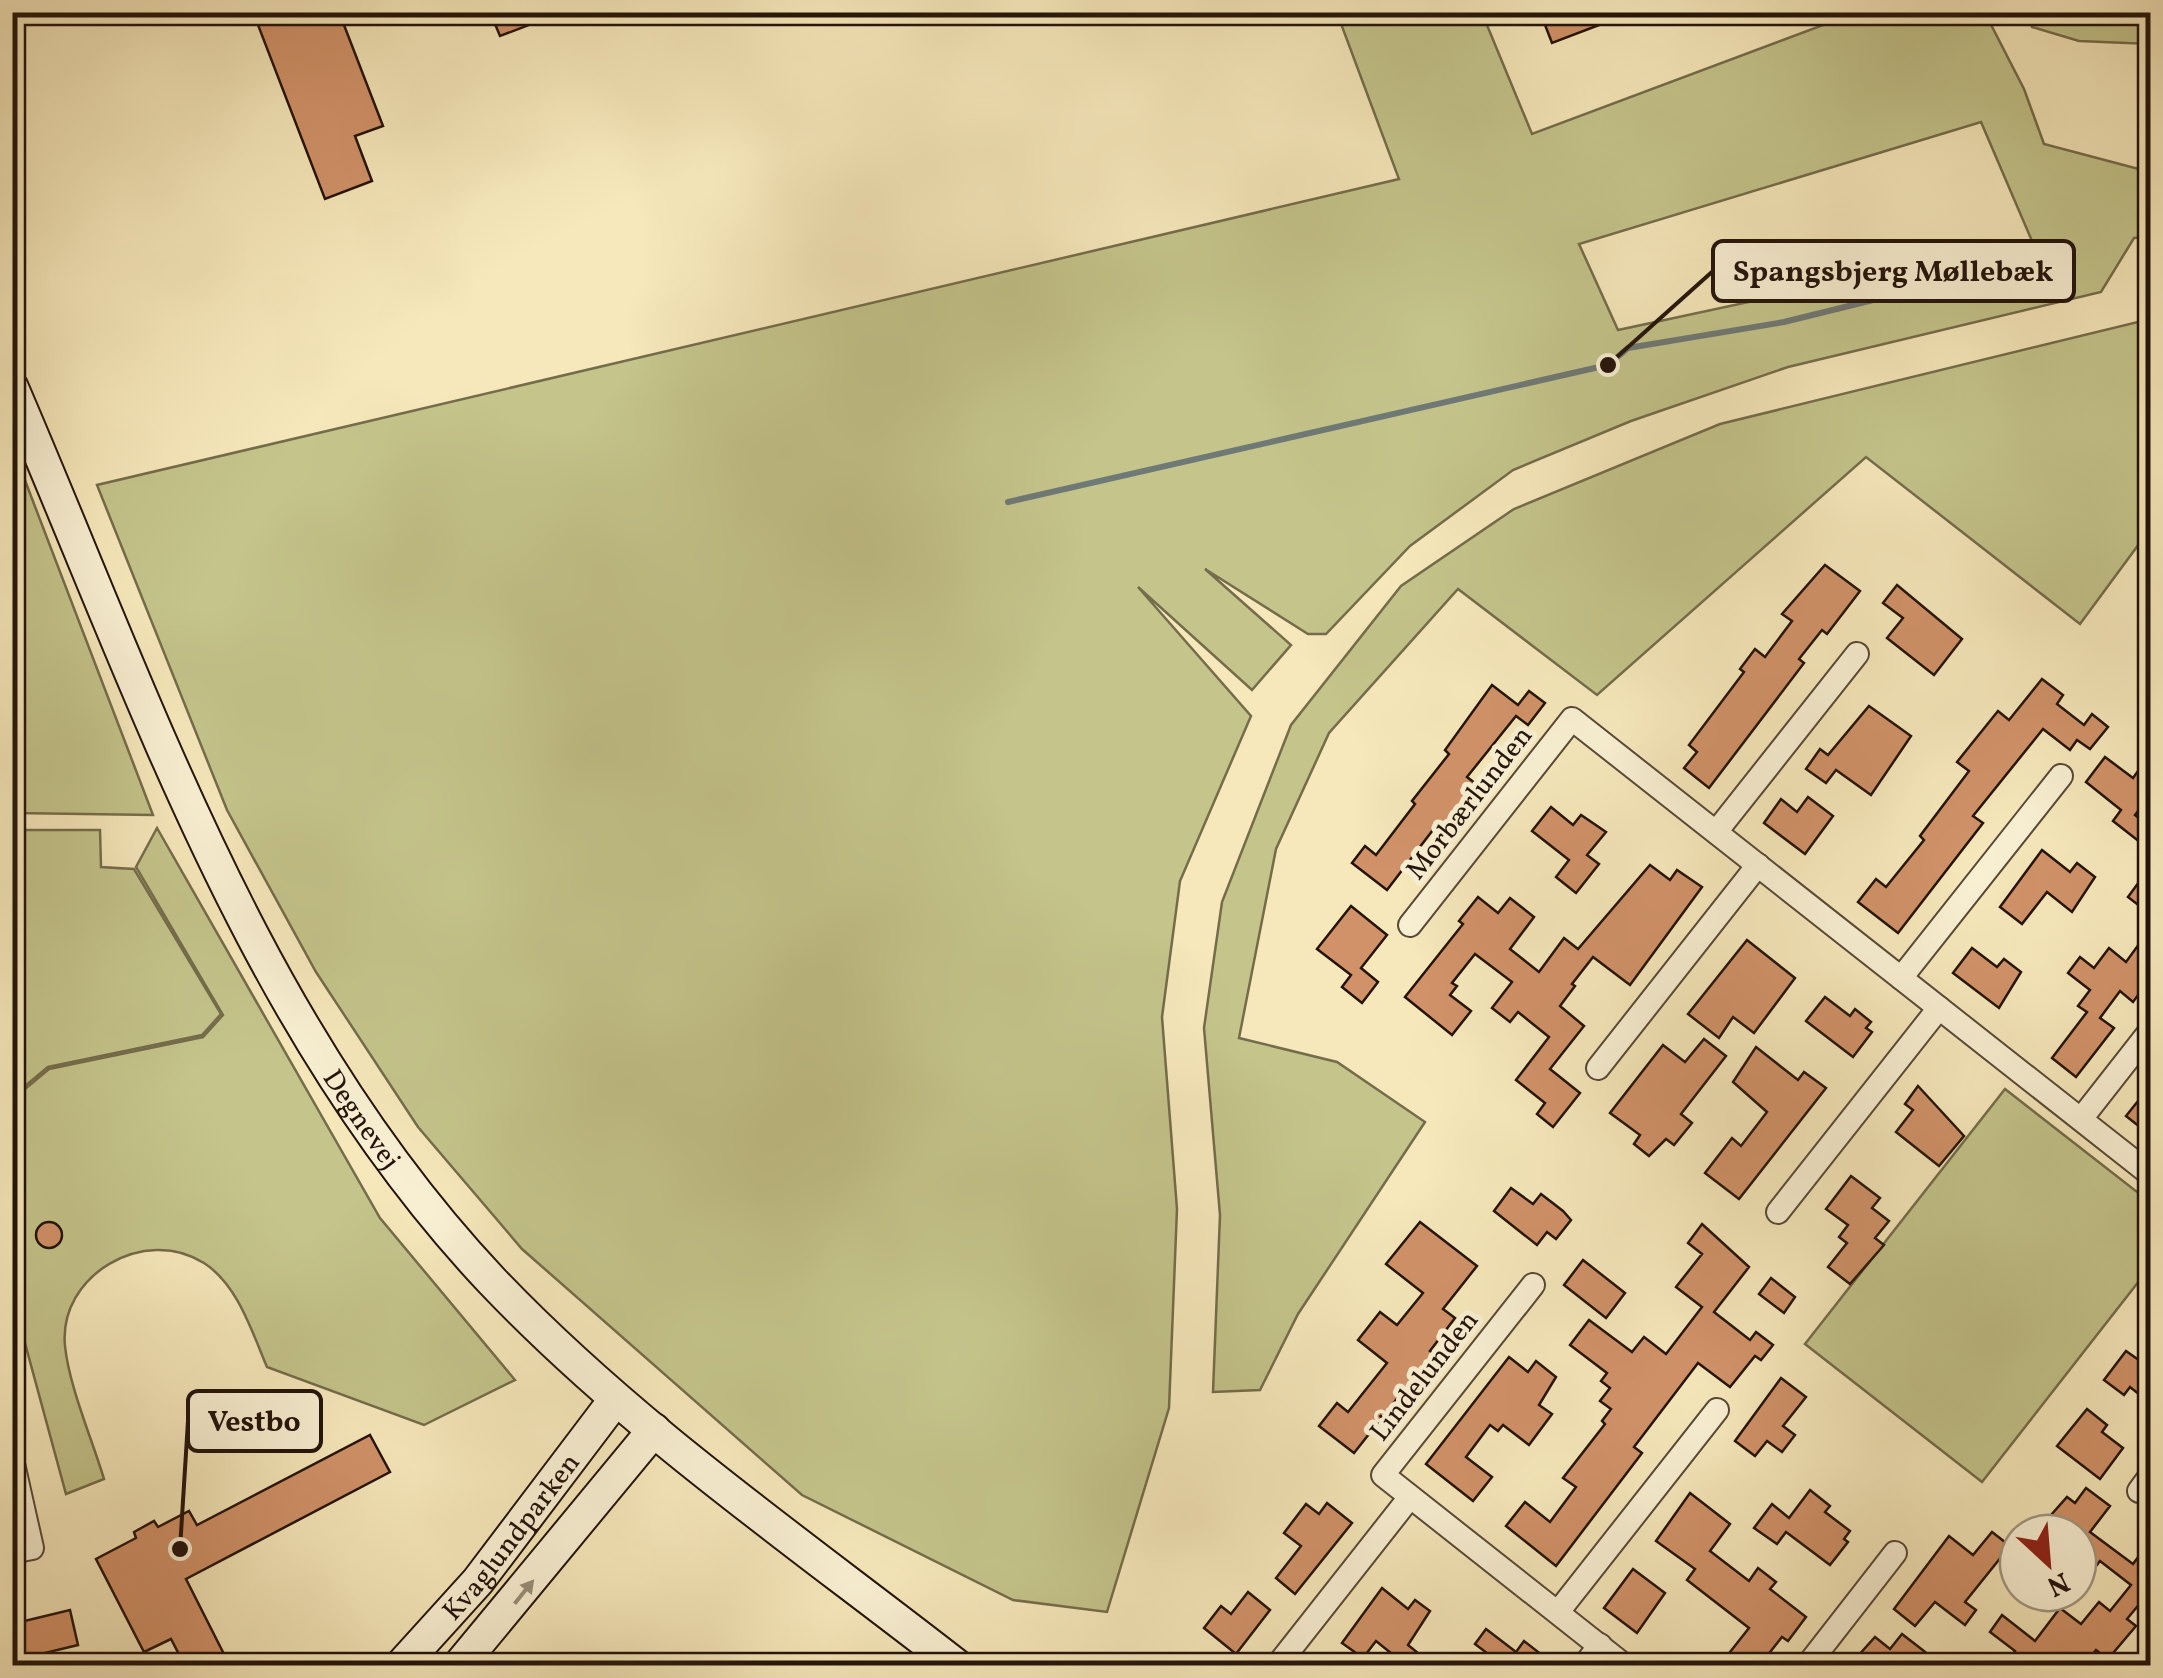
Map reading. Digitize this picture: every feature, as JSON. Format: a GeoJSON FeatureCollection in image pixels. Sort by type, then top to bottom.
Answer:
{"type":"FeatureCollection","features":[{"type":"Feature","properties":{"kind":"street","name":"Degnevej"},"geometry":{"type":"LineString","coordinates":[[12,388],[190,816],[252,940],[330,1074],[405,1179],[491,1280],[615,1400],[957,1666]]}},
{"type":"Feature","properties":{"kind":"street"},"geometry":{"type":"LineString","coordinates":[[1716,832],[1857,654]]}},
{"type":"Feature","properties":{"kind":"street","name":"Morbærlunden"},"geometry":{"type":"LineString","coordinates":[[1410,925],[1572,719],[2150,1174]]}},
{"type":"Feature","properties":{"kind":"street"},"geometry":{"type":"LineString","coordinates":[[1901,978],[2060,776]]}},
{"type":"Feature","properties":{"kind":"street"},"geometry":{"type":"LineString","coordinates":[[1598,1068],[1758,865]]}},
{"type":"Feature","properties":{"kind":"street"},"geometry":{"type":"LineString","coordinates":[[1778,1212],[1939,1008]]}},
{"type":"Feature","properties":{"kind":"street"},"geometry":{"type":"LineString","coordinates":[[2081,1119],[2150,1031]]}},
{"type":"Feature","properties":{"kind":"street","name":"Lindelunden"},"geometry":{"type":"LineString","coordinates":[[1533,1284],[1382,1475],[1626,1666]]}},
{"type":"Feature","properties":{"kind":"street","name":"Kvaglundparken"},"geometry":{"type":"LineString","coordinates":[[401,1666],[478,1582],[615,1400]]}},
{"type":"Feature","properties":{"kind":"street"},"geometry":{"type":"LineString","coordinates":[[1558,1612],[1717,1410]]}},
{"type":"Feature","properties":{"kind":"street","name":"Kvaglundparken"},"geometry":{"type":"LineString","coordinates":[[459,1666],[654,1430]]}},
{"type":"Feature","properties":{"kind":"street"},"geometry":{"type":"LineString","coordinates":[[12,1460],[32,1548],[12,1552]]}},
{"type":"Feature","properties":{"kind":"street"},"geometry":{"type":"LineString","coordinates":[[1278,1666],[1410,1497]]}},
{"type":"Feature","properties":{"kind":"street"},"geometry":{"type":"LineString","coordinates":[[1806,1666],[1895,1553]]}},
{"type":"Feature","properties":{"kind":"street"},"geometry":{"type":"LineString","coordinates":[[1584,1666],[1600,1645]]}},
{"type":"Feature","properties":{"kind":"green space"},"geometry":{"type":"Polygon","coordinates":[[[1337,13],[1482,13],[1532,134],[1855,13],[1985,13],[2024,89],[2044,144],[2150,172],[2150,237],[2134,238],[2101,292],[1788,367],[1631,421],[1513,470],[1410,546],[1326,634],[1308,634],[1205,569],[1291,645],[1252,690],[1138,587],[1251,716],[1180,881],[1162,1017],[1177,1209],[1169,1408],[1107,1612],[1013,1600],[802,1495],[522,1249],[418,1127],[316,972],[227,810],[97,485],[1399,179],[1337,13]],[[1981,122],[1579,244],[1618,330],[2032,241],[1981,122]]]}},
{"type":"Feature","properties":{"kind":"green space"},"geometry":{"type":"Polygon","coordinates":[[[2028,13],[2150,13],[2150,44],[2079,41],[2032,27],[2028,13]]]}},
{"type":"Feature","properties":{"kind":"green space"},"geometry":{"type":"Polygon","coordinates":[[[2150,319],[2150,529],[2080,624],[1866,457],[1597,695],[1458,589],[1329,733],[1276,849],[1239,1038],[1337,1062],[1425,1122],[1298,1314],[1260,1390],[1213,1392],[1220,1215],[1204,1028],[1222,902],[1291,725],[1401,586],[1514,509],[1720,424],[2150,319]]]}},
{"type":"Feature","properties":{"kind":"green space"},"geometry":{"type":"Polygon","coordinates":[[[13,449],[153,815],[13,813],[13,449]]]}},
{"type":"Feature","properties":{"kind":"green space"},"geometry":{"type":"Polygon","coordinates":[[[157,828],[380,1218],[515,1380],[424,1425],[267,1367],[243,1310],[216,1272],[181,1253],[156,1250],[132,1254],[90,1279],[75,1298],[67,1320],[65,1346],[71,1378],[104,1479],[66,1494],[13,1299],[13,1099],[49,1069],[203,1037],[223,1015],[136,867],[157,828]]]}},
{"type":"Feature","properties":{"kind":"green space"},"geometry":{"type":"Polygon","coordinates":[[[13,830],[100,830],[101,867],[134,869],[221,1014],[202,1035],[48,1067],[13,1096],[13,830]]]}},
{"type":"Feature","properties":{"kind":"green space"},"geometry":{"type":"Polygon","coordinates":[[[2005,1089],[2150,1202],[2150,1267],[1982,1482],[1805,1344],[2005,1089]]]}},
{"type":"Feature","properties":{"kind":"building"},"geometry":{"type":"Polygon","coordinates":[[[253,12],[339,12],[383,126],[355,136],[372,181],[325,199],[253,12]]]}},
{"type":"Feature","properties":{"kind":"building"},"geometry":{"type":"Polygon","coordinates":[[[490,12],[558,12],[558,14],[500,36],[490,12]]]}},
{"type":"Feature","properties":{"kind":"building"},"geometry":{"type":"Polygon","coordinates":[[[1540,12],[1627,12],[1628,14],[1552,43],[1540,12]]]}},
{"type":"Feature","properties":{"kind":"building"},"geometry":{"type":"Polygon","coordinates":[[[1825,565],[1860,591],[1827,634],[1822,630],[1799,659],[1804,663],[1709,788],[1684,768],[1697,752],[1689,745],[1744,672],[1740,669],[1755,649],[1765,657],[1792,621],[1782,614],[1825,565]]]}},
{"type":"Feature","properties":{"kind":"building"},"geometry":{"type":"Polygon","coordinates":[[[1897,585],[1962,639],[1934,675],[1887,638],[1903,618],[1883,603],[1897,585]]]}},
{"type":"Feature","properties":{"kind":"building"},"geometry":{"type":"Polygon","coordinates":[[[2042,679],[2063,695],[2057,704],[2084,725],[2092,714],[2108,727],[2090,749],[2077,740],[2070,750],[2043,729],[1973,816],[1983,823],[1898,933],[1858,902],[1876,879],[1886,887],[1924,840],[1920,836],[1969,771],[1957,762],[1998,711],[2009,720],[2042,679]]]}},
{"type":"Feature","properties":{"kind":"building"},"geometry":{"type":"Polygon","coordinates":[[[1492,685],[1518,705],[1529,691],[1545,703],[1528,725],[1516,716],[1467,777],[1480,787],[1448,829],[1439,822],[1387,890],[1352,863],[1365,846],[1376,855],[1415,804],[1412,801],[1449,754],[1445,750],[1492,685]]]}},
{"type":"Feature","properties":{"kind":"building"},"geometry":{"type":"Polygon","coordinates":[[[1869,706],[1911,736],[1871,795],[1836,770],[1826,783],[1806,769],[1820,749],[1828,755],[1869,706]]]}},
{"type":"Feature","properties":{"kind":"building"},"geometry":{"type":"Polygon","coordinates":[[[2105,757],[2133,778],[2138,771],[2150,781],[2150,796],[2135,815],[2150,827],[2150,850],[2113,821],[2121,810],[2086,782],[2105,757]]]}},
{"type":"Feature","properties":{"kind":"building"},"geometry":{"type":"Polygon","coordinates":[[[1808,797],[1833,816],[1805,854],[1764,823],[1781,799],[1797,812],[1808,797]]]}},
{"type":"Feature","properties":{"kind":"building"},"geometry":{"type":"Polygon","coordinates":[[[1551,807],[1573,825],[1581,815],[1606,832],[1587,855],[1599,864],[1576,893],[1556,877],[1569,860],[1532,831],[1551,807]]]}},
{"type":"Feature","properties":{"kind":"building"},"geometry":{"type":"Polygon","coordinates":[[[2042,850],[2070,872],[2077,863],[2095,877],[2072,912],[2047,892],[2022,924],[2000,907],[2042,850]]]}},
{"type":"Feature","properties":{"kind":"building"},"geometry":{"type":"Polygon","coordinates":[[[1650,865],[1670,880],[1677,870],[1702,887],[1630,985],[1593,957],[1572,984],[1575,986],[1560,1006],[1584,1026],[1550,1069],[1580,1093],[1553,1127],[1537,1114],[1545,1103],[1516,1080],[1549,1037],[1518,1012],[1510,1022],[1492,1008],[1512,982],[1475,954],[1452,983],[1457,986],[1450,995],[1471,1011],[1452,1035],[1405,997],[1463,924],[1459,921],[1478,897],[1498,913],[1510,898],[1534,917],[1510,949],[1539,972],[1564,938],[1578,949],[1650,865]]]}},
{"type":"Feature","properties":{"kind":"building"},"geometry":{"type":"Polygon","coordinates":[[[2150,867],[2150,914],[2128,897],[2150,867]]]}},
{"type":"Feature","properties":{"kind":"building"},"geometry":{"type":"Polygon","coordinates":[[[1351,906],[1387,935],[1361,968],[1378,982],[1362,1003],[1342,987],[1351,975],[1317,949],[1351,906]]]}},
{"type":"Feature","properties":{"kind":"building"},"geometry":{"type":"Polygon","coordinates":[[[2150,929],[2150,979],[2133,1002],[2120,991],[2100,1018],[2114,1028],[2076,1077],[2052,1058],[2087,1012],[2078,1006],[2090,990],[2068,973],[2080,957],[2094,968],[2109,948],[2126,962],[2150,929]]]}},
{"type":"Feature","properties":{"kind":"building"},"geometry":{"type":"Polygon","coordinates":[[[1747,940],[1795,978],[1754,1033],[1733,1017],[1719,1038],[1688,1014],[1747,940]]]}},
{"type":"Feature","properties":{"kind":"building"},"geometry":{"type":"Polygon","coordinates":[[[1972,948],[1997,967],[2004,959],[2021,972],[1999,1008],[1953,973],[1972,948]]]}},
{"type":"Feature","properties":{"kind":"building"},"geometry":{"type":"Polygon","coordinates":[[[1825,997],[1850,1016],[1855,1009],[1871,1022],[1866,1028],[1872,1032],[1853,1057],[1806,1021],[1825,997]]]}},
{"type":"Feature","properties":{"kind":"building"},"geometry":{"type":"Polygon","coordinates":[[[1704,1039],[1726,1056],[1681,1114],[1692,1123],[1674,1145],[1666,1139],[1649,1156],[1634,1144],[1640,1135],[1610,1113],[1663,1045],[1685,1062],[1704,1039]]]}},
{"type":"Feature","properties":{"kind":"building"},"geometry":{"type":"Polygon","coordinates":[[[1756,1047],[1798,1080],[1804,1072],[1826,1088],[1739,1199],[1705,1173],[1732,1138],[1741,1146],[1767,1112],[1733,1082],[1756,1047]]]}},
{"type":"Feature","properties":{"kind":"building"},"geometry":{"type":"Polygon","coordinates":[[[1918,1086],[1964,1136],[1939,1166],[1896,1132],[1913,1110],[1905,1104],[1918,1086]]]}},
{"type":"Feature","properties":{"kind":"building"},"geometry":{"type":"Polygon","coordinates":[[[2150,1086],[2150,1135],[2126,1116],[2150,1086]]]}},
{"type":"Feature","properties":{"kind":"building"},"geometry":{"type":"Polygon","coordinates":[[[1851,1176],[1880,1198],[1872,1208],[1889,1221],[1875,1238],[1884,1245],[1850,1284],[1828,1267],[1847,1243],[1839,1237],[1848,1225],[1826,1209],[1851,1176]]]}},
{"type":"Feature","properties":{"kind":"building"},"geometry":{"type":"Polygon","coordinates":[[[1511,1188],[1533,1204],[1541,1194],[1571,1220],[1556,1239],[1547,1232],[1537,1245],[1494,1211],[1511,1188]]]}},
{"type":"Feature","properties":{"kind":"building"},"geometry":{"type":"Polygon","coordinates":[[[49,1222],[59,1225],[59,1245],[49,1248],[39,1245],[36,1235],[39,1225],[49,1222]]]}},
{"type":"Feature","properties":{"kind":"building"},"geometry":{"type":"Polygon","coordinates":[[[1420,1222],[1477,1266],[1443,1309],[1455,1318],[1430,1351],[1433,1353],[1354,1453],[1319,1426],[1337,1403],[1348,1412],[1387,1363],[1358,1340],[1380,1312],[1397,1325],[1423,1293],[1386,1264],[1420,1222]]]}},
{"type":"Feature","properties":{"kind":"building"},"geometry":{"type":"Polygon","coordinates":[[[1702,1224],[1749,1267],[1714,1312],[1750,1340],[1756,1332],[1773,1345],[1761,1360],[1755,1356],[1730,1387],[1698,1363],[1634,1447],[1642,1453],[1556,1566],[1506,1526],[1525,1502],[1550,1522],[1576,1487],[1563,1478],[1605,1424],[1602,1421],[1611,1409],[1600,1401],[1610,1388],[1601,1381],[1607,1373],[1570,1345],[1589,1320],[1632,1352],[1644,1337],[1666,1354],[1702,1307],[1676,1287],[1702,1254],[1688,1243],[1702,1224]]]}},
{"type":"Feature","properties":{"kind":"building"},"geometry":{"type":"Polygon","coordinates":[[[1583,1260],[1625,1293],[1606,1318],[1564,1285],[1583,1260]]]}},
{"type":"Feature","properties":{"kind":"building"},"geometry":{"type":"Polygon","coordinates":[[[1771,1278],[1795,1297],[1784,1313],[1759,1294],[1771,1278]]]}},
{"type":"Feature","properties":{"kind":"building"},"geometry":{"type":"Polygon","coordinates":[[[2126,1351],[2150,1368],[2150,1403],[2130,1387],[2124,1395],[2104,1380],[2126,1351]]]}},
{"type":"Feature","properties":{"kind":"building"},"geometry":{"type":"Polygon","coordinates":[[[1509,1357],[1528,1372],[1536,1361],[1556,1377],[1539,1405],[1552,1414],[1529,1445],[1503,1425],[1498,1431],[1490,1425],[1466,1457],[1492,1477],[1473,1501],[1426,1464],[1509,1357]]]}},
{"type":"Feature","properties":{"kind":"building"},"geometry":{"type":"Polygon","coordinates":[[[1781,1378],[1806,1397],[1783,1426],[1795,1435],[1782,1452],[1767,1441],[1755,1456],[1735,1441],[1781,1378]]]}},
{"type":"Feature","properties":{"kind":"building"},"geometry":{"type":"Polygon","coordinates":[[[2087,1409],[2107,1425],[2102,1432],[2123,1448],[2100,1479],[2057,1446],[2087,1409]]]}},
{"type":"Feature","properties":{"kind":"building"},"geometry":{"type":"Polygon","coordinates":[[[370,1435],[390,1472],[186,1579],[230,1666],[185,1666],[171,1639],[144,1652],[96,1559],[136,1538],[134,1532],[154,1521],[158,1527],[189,1511],[197,1525],[370,1435]]]}},
{"type":"Feature","properties":{"kind":"building"},"geometry":{"type":"Polygon","coordinates":[[[2086,1488],[2110,1506],[2098,1522],[2098,1513],[2053,1513],[2067,1497],[2075,1503],[2086,1488]]]}},
{"type":"Feature","properties":{"kind":"building"},"geometry":{"type":"Polygon","coordinates":[[[1810,1490],[1830,1506],[1825,1512],[1850,1531],[1844,1539],[1848,1542],[1830,1565],[1786,1532],[1777,1544],[1754,1528],[1772,1504],[1789,1518],[1810,1490]]]}},
{"type":"Feature","properties":{"kind":"building"},"geometry":{"type":"Polygon","coordinates":[[[1690,1493],[1730,1524],[1710,1551],[1749,1581],[1758,1568],[1776,1582],[1770,1589],[1806,1617],[1788,1641],[1782,1637],[1759,1666],[1719,1666],[1749,1628],[1687,1580],[1695,1569],[1656,1541],[1690,1493]]]}},
{"type":"Feature","properties":{"kind":"building"},"geometry":{"type":"Polygon","coordinates":[[[1327,1503],[1352,1523],[1295,1594],[1276,1578],[1301,1546],[1284,1533],[1306,1504],[1319,1514],[1327,1503]]]}},
{"type":"Feature","properties":{"kind":"building"},"geometry":{"type":"Polygon","coordinates":[[[1992,1532],[1998,1537],[1998,1561],[1965,1602],[1976,1610],[1965,1625],[1935,1602],[1915,1626],[1894,1609],[1949,1536],[1973,1555],[1992,1532]]]}},
{"type":"Feature","properties":{"kind":"building"},"geometry":{"type":"Polygon","coordinates":[[[2098,1538],[2133,1564],[2150,1541],[2150,1600],[2146,1596],[2127,1619],[2136,1626],[2108,1659],[2096,1650],[2084,1666],[2004,1666],[2015,1651],[1990,1632],[2002,1615],[2035,1641],[2056,1613],[2067,1613],[2081,1624],[2090,1613],[2098,1613],[2099,1602],[2110,1611],[2131,1585],[2100,1561],[2098,1564],[2098,1538]]]}},
{"type":"Feature","properties":{"kind":"building"},"geometry":{"type":"Polygon","coordinates":[[[1633,1569],[1665,1593],[1637,1633],[1604,1608],[1633,1569]]]}},
{"type":"Feature","properties":{"kind":"building"},"geometry":{"type":"Polygon","coordinates":[[[1382,1588],[1408,1609],[1415,1600],[1430,1611],[1408,1645],[1434,1666],[1407,1666],[1376,1641],[1363,1658],[1342,1643],[1382,1588]]]}},
{"type":"Feature","properties":{"kind":"building"},"geometry":{"type":"Polygon","coordinates":[[[1248,1592],[1270,1610],[1236,1654],[1204,1628],[1221,1606],[1231,1614],[1248,1592]]]}},
{"type":"Feature","properties":{"kind":"building"},"geometry":{"type":"Polygon","coordinates":[[[70,1610],[78,1645],[12,1661],[12,1624],[70,1610]]]}},
{"type":"Feature","properties":{"kind":"building"},"geometry":{"type":"Polygon","coordinates":[[[1486,1629],[1516,1652],[1524,1641],[1556,1666],[1504,1666],[1475,1644],[1486,1629]]]}},
{"type":"Feature","properties":{"kind":"building"},"geometry":{"type":"Polygon","coordinates":[[[1902,1634],[1929,1655],[1920,1666],[1849,1666],[1875,1637],[1890,1649],[1902,1634]]]}},
{"type":"Feature","properties":{"kind":"waterway"},"geometry":{"type":"LineString","coordinates":[[1008,502],[1608,365],[1628,348],[1784,322],[2052,256]]}},
{"type":"Feature","properties":{"kind":"place","name":"Spangsbjerg Møllebæk"},"geometry":{"type":"Point","coordinates":[1608,365]}},
{"type":"Feature","properties":{"kind":"place","name":"Vestbo"},"geometry":{"type":"Point","coordinates":[180,1549]}}]}
